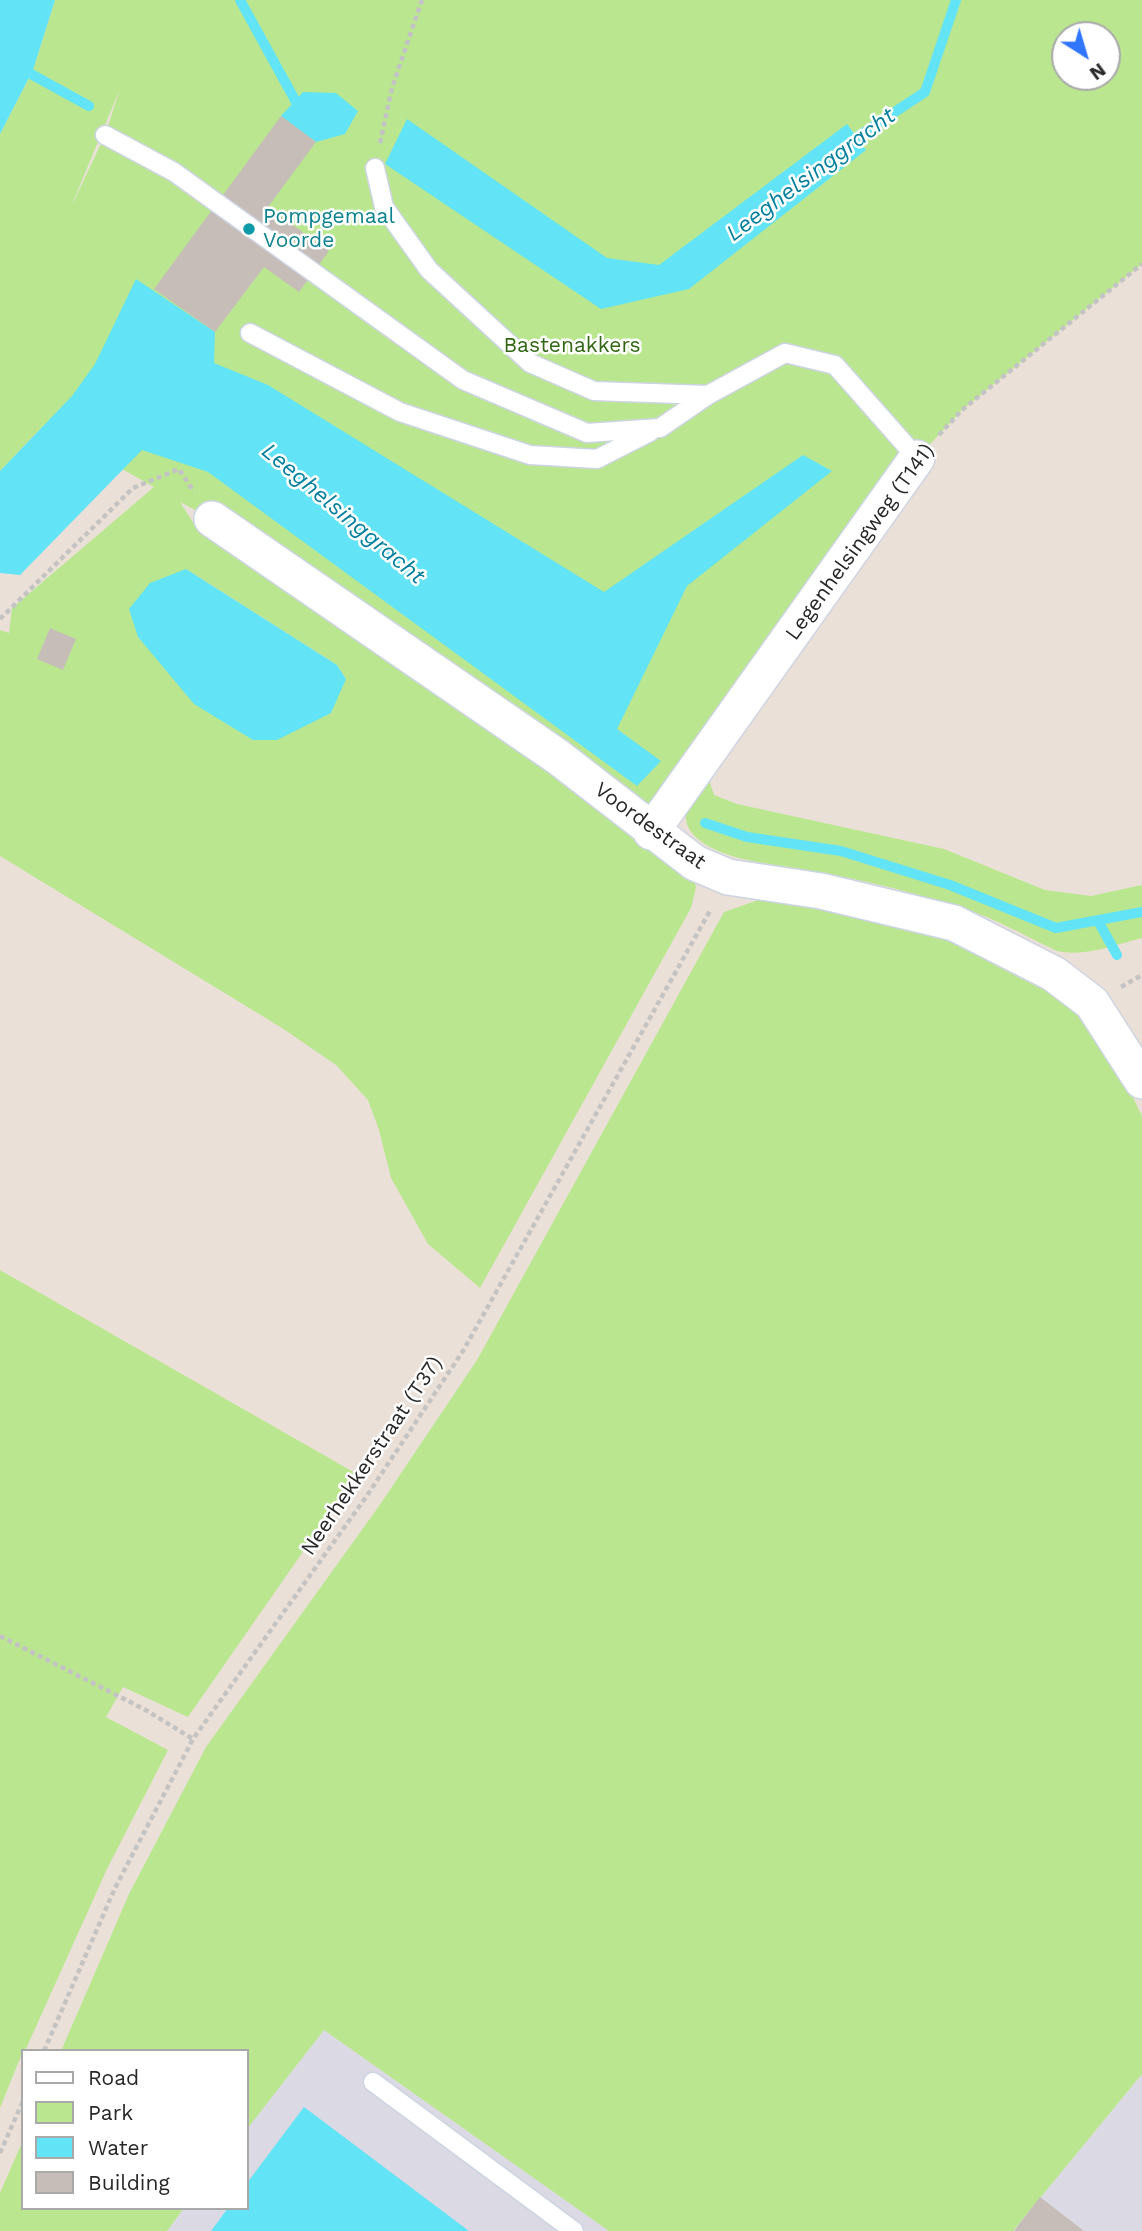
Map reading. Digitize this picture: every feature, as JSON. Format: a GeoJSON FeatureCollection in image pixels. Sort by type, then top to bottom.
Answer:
{"type":"FeatureCollection","features":[{"type":"Feature","properties":{"kind":"street","name":"Legenhelsingweg (T141)"},"geometry":{"type":"LineString","coordinates":[[651,832],[917,458]]}},
{"type":"Feature","properties":{"kind":"street","name":"Voordestraat"},"geometry":{"type":"LineString","coordinates":[[212,519],[558,758],[651,832],[695,863],[728,877],[821,891],[954,923],[1054,974],[1092,1003],[1142,1081]]}},
{"type":"Feature","properties":{"kind":"lane"},"geometry":{"type":"LineString","coordinates":[[105,135],[174,172],[463,380],[587,433],[660,428]]}},
{"type":"Feature","properties":{"kind":"lane"},"geometry":{"type":"LineString","coordinates":[[375,168],[384,207],[429,270],[530,363],[594,391],[708,395]]}},
{"type":"Feature","properties":{"kind":"lane"},"geometry":{"type":"LineString","coordinates":[[250,333],[400,412],[530,455],[597,459],[660,428],[708,395],[785,353],[809,356],[835,365],[917,458]]}},
{"type":"Feature","properties":{"kind":"lane"},"geometry":{"type":"LineString","coordinates":[[373,2082],[574,2231]]}},
{"type":"Feature","properties":{"kind":"path"},"geometry":{"type":"LineString","coordinates":[[375,168],[392,88],[422,0]]}},
{"type":"Feature","properties":{"kind":"path","name":"Legenhelsingweg (T141)"},"geometry":{"type":"LineString","coordinates":[[917,458],[962,410],[1142,264]]}},
{"type":"Feature","properties":{"kind":"path"},"geometry":{"type":"LineString","coordinates":[[0,619],[133,488],[179,469],[212,519]]}},
{"type":"Feature","properties":{"kind":"path","name":"Neerhekkerstraat (T37)"},"geometry":{"type":"LineString","coordinates":[[45,2049],[115,1888],[193,1739],[366,1497],[463,1351],[728,877]]}},
{"type":"Feature","properties":{"kind":"path"},"geometry":{"type":"LineString","coordinates":[[0,1636],[144,1709],[193,1739]]}},
{"type":"Feature","properties":{"kind":"path"},"geometry":{"type":"LineString","coordinates":[[0,2153],[21,2106]]}},
{"type":"Feature","properties":{"kind":"shaded area"},"geometry":{"type":"Polygon","coordinates":[[[324,2030],[609,2231],[167,2231],[183,2210],[248,2210],[248,2128],[324,2030]]]}},
{"type":"Feature","properties":{"kind":"shaded area"},"geometry":{"type":"Polygon","coordinates":[[[1142,2074],[1142,2231],[1013,2231],[1142,2074]]]}},
{"type":"Feature","properties":{"kind":"green space","name":"Bastenakkers"},"geometry":{"type":"Polygon","coordinates":[[[55,0],[1142,0],[1142,264],[962,410],[917,458],[651,832],[212,519],[180,502],[194,524],[210,538],[365,636],[692,874],[696,887],[691,908],[480,1288],[428,1244],[391,1178],[368,1100],[336,1065],[282,1028],[0,856],[0,630],[9,633],[12,608],[154,487],[44,425],[0,471],[0,134],[33,70],[55,0]],[[120,89],[73,203],[105,135],[120,89]],[[186,569],[138,637],[152,652],[346,679],[337,665],[186,569]]]}},
{"type":"Feature","properties":{"kind":"green space"},"geometry":{"type":"Polygon","coordinates":[[[708,777],[714,795],[737,804],[944,849],[1045,890],[1091,896],[1142,885],[1142,938],[1089,951],[1057,951],[984,916],[937,900],[869,882],[720,852],[700,841],[692,833],[686,818],[690,803],[708,777]]]}},
{"type":"Feature","properties":{"kind":"green space"},"geometry":{"type":"Polygon","coordinates":[[[770,896],[934,931],[973,944],[1010,961],[1046,983],[1089,1022],[1115,1061],[1142,1116],[1142,2074],[1013,2231],[609,2231],[324,2030],[248,2128],[248,2049],[62,2049],[129,1894],[206,1747],[379,1506],[477,1360],[724,912],[770,896]]]}},
{"type":"Feature","properties":{"kind":"green space"},"geometry":{"type":"Polygon","coordinates":[[[0,1270],[357,1474],[188,1717],[123,1687],[106,1717],[168,1750],[107,1869],[26,2049],[21,2049],[21,2056],[0,2108],[0,1270]]]}},
{"type":"Feature","properties":{"kind":"green space"},"geometry":{"type":"Polygon","coordinates":[[[21,2145],[21,2210],[183,2210],[167,2231],[0,2231],[0,2193],[21,2145]]]}},
{"type":"Feature","properties":{"kind":"water"},"geometry":{"type":"Polygon","coordinates":[[[0,0],[55,0],[33,70],[0,134],[0,0]]]}},
{"type":"Feature","properties":{"kind":"water"},"geometry":{"type":"Polygon","coordinates":[[[303,92],[336,93],[358,111],[345,134],[316,142],[281,116],[303,92]]]}},
{"type":"Feature","properties":{"kind":"water"},"geometry":{"type":"Polygon","coordinates":[[[407,119],[607,258],[659,265],[847,124],[866,150],[689,289],[601,309],[385,164],[407,119]]]}},
{"type":"Feature","properties":{"kind":"water"},"geometry":{"type":"Polygon","coordinates":[[[136,279],[215,332],[214,363],[268,385],[604,592],[803,455],[832,471],[687,586],[617,729],[661,761],[637,786],[208,472],[142,450],[20,575],[0,573],[0,471],[72,396],[95,364],[136,279]]]}},
{"type":"Feature","properties":{"kind":"water"},"geometry":{"type":"Polygon","coordinates":[[[186,569],[337,665],[346,679],[331,713],[277,740],[253,740],[194,704],[138,637],[129,609],[150,583],[186,569]]]}},
{"type":"Feature","properties":{"kind":"water"},"geometry":{"type":"Polygon","coordinates":[[[304,2107],[469,2231],[211,2231],[227,2210],[248,2210],[248,2182],[304,2107]]]}},
{"type":"Feature","properties":{"kind":"building","name":"Pompgemaal Voorde"},"geometry":{"type":"Polygon","coordinates":[[[281,116],[316,142],[268,207],[329,251],[299,292],[264,267],[215,332],[154,289],[281,116]]]}},
{"type":"Feature","properties":{"kind":"building"},"geometry":{"type":"Polygon","coordinates":[[[50,628],[76,639],[63,670],[37,659],[50,628]]]}},
{"type":"Feature","properties":{"kind":"building"},"geometry":{"type":"Polygon","coordinates":[[[1040,2197],[1084,2231],[1014,2231],[1040,2197]]]}},
{"type":"Feature","properties":{"kind":"waterway"},"geometry":{"type":"LineString","coordinates":[[240,0],[301,111]]}},
{"type":"Feature","properties":{"kind":"waterway","name":"Leeghelsinggracht"},"geometry":{"type":"LineString","coordinates":[[845,145],[925,92],[956,0]]}},
{"type":"Feature","properties":{"kind":"waterway"},"geometry":{"type":"LineString","coordinates":[[0,57],[89,106]]}},
{"type":"Feature","properties":{"kind":"waterway","name":"Leeghelsinggracht"},"geometry":{"type":"LineString","coordinates":[[705,823],[747,837],[841,851],[950,885],[1056,928],[1142,912]]}},
{"type":"Feature","properties":{"kind":"waterway"},"geometry":{"type":"LineString","coordinates":[[1098,921],[1117,955]]}},
{"type":"Feature","properties":{"kind":"place","name":"Pompgemaal Voorde"},"geometry":{"type":"Point","coordinates":[249,229]}}]}
